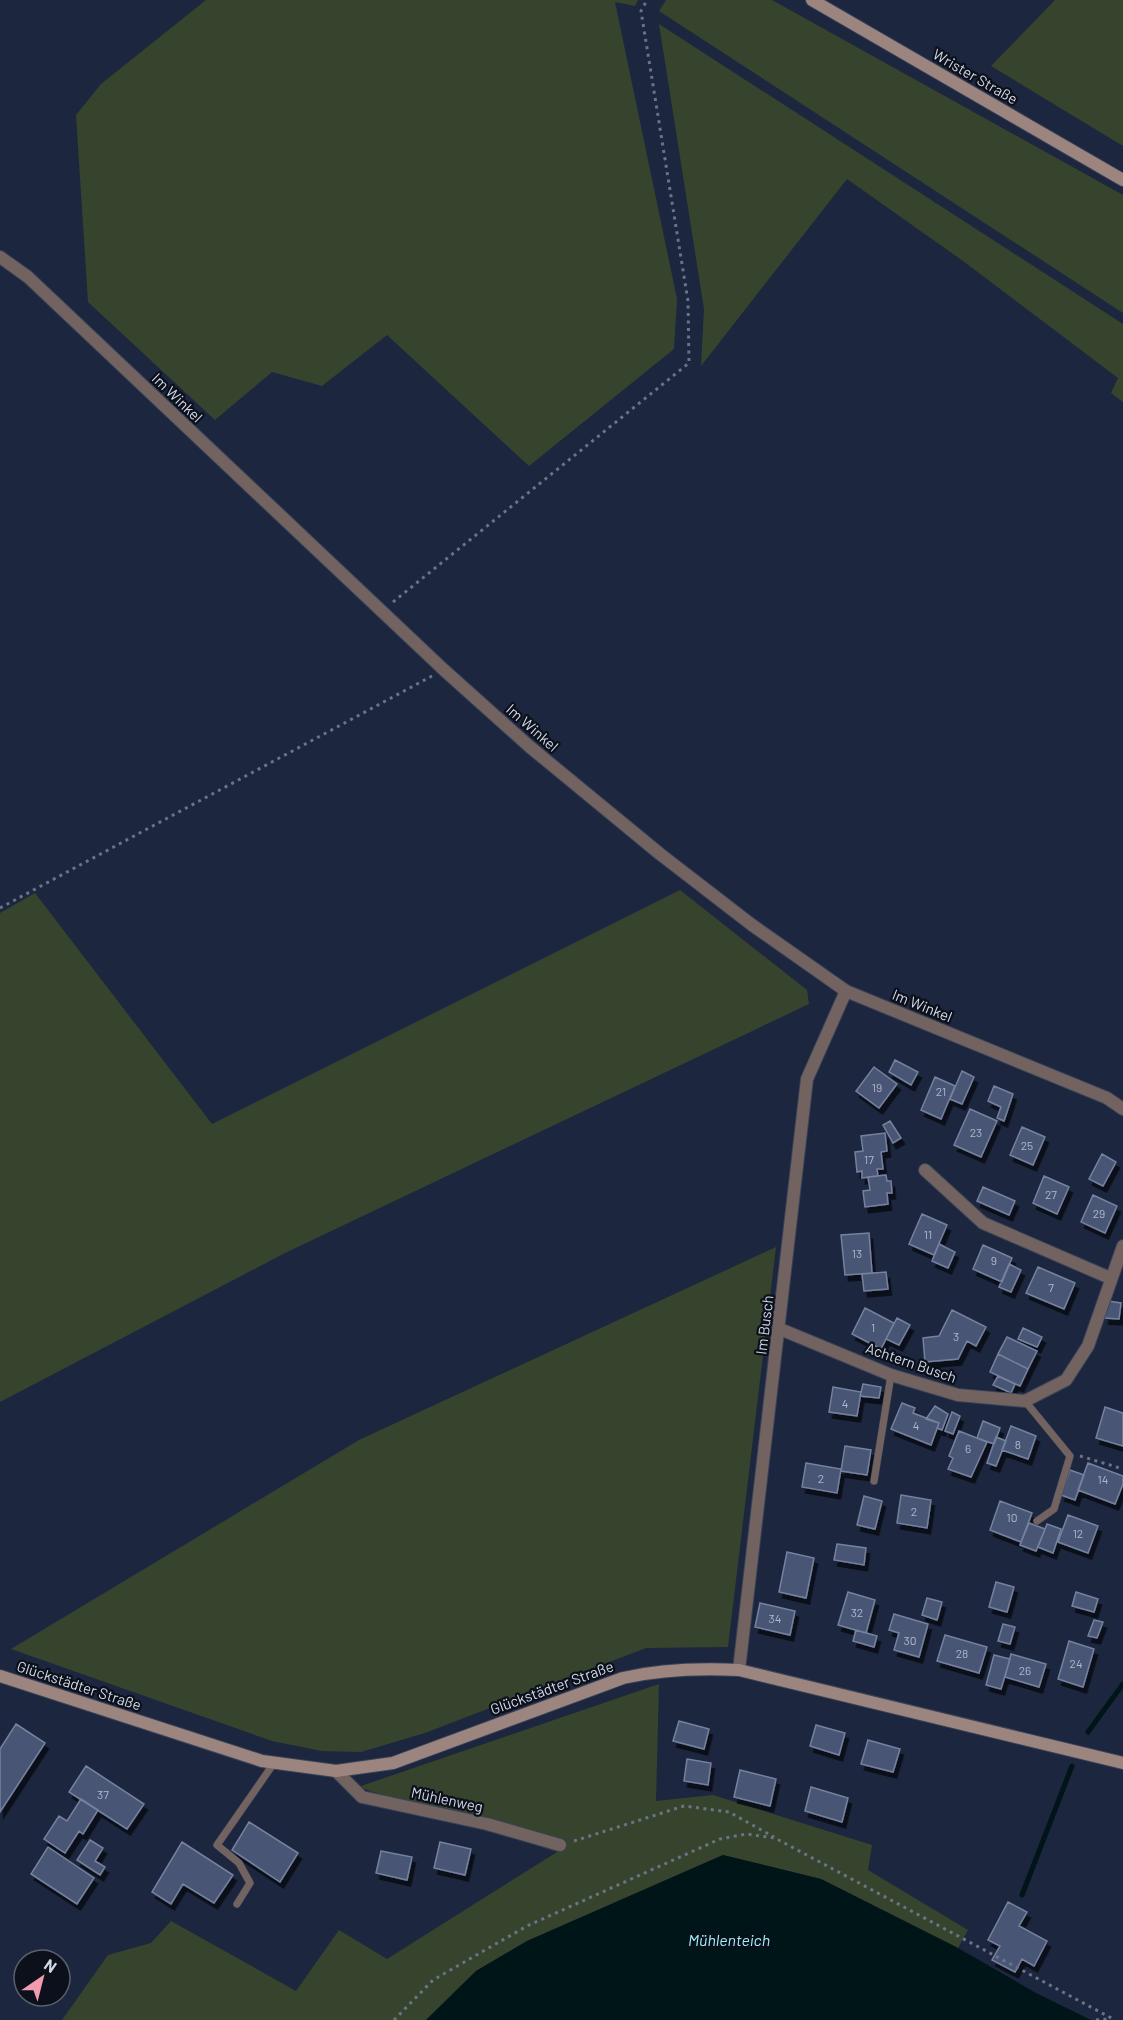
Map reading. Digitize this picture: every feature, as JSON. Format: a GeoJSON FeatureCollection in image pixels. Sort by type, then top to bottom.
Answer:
{"type":"FeatureCollection","features":[{"type":"Feature","properties":{"kind":"street","name":"Wrister Straße"},"geometry":{"type":"LineString","coordinates":[[812,0],[1123,180]]}},
{"type":"Feature","properties":{"kind":"street","name":"Im Winkel"},"geometry":{"type":"LineString","coordinates":[[0,257],[28,276],[380,612],[530,747],[660,854],[753,925],[846,991],[1107,1098],[1123,1109]]}},
{"type":"Feature","properties":{"kind":"street","name":"Im Busch"},"geometry":{"type":"LineString","coordinates":[[738,1670],[780,1329],[807,1079],[846,991]]}},
{"type":"Feature","properties":{"kind":"street"},"geometry":{"type":"LineString","coordinates":[[925,1170],[983,1223],[1110,1278]]}},
{"type":"Feature","properties":{"kind":"street"},"geometry":{"type":"LineString","coordinates":[[1025,1401],[1066,1380],[1088,1346],[1123,1246]]}},
{"type":"Feature","properties":{"kind":"street","name":"Achtern Busch"},"geometry":{"type":"LineString","coordinates":[[780,1329],[891,1375],[958,1395],[1025,1401]]}},
{"type":"Feature","properties":{"kind":"street","name":"Glückstädter Straße"},"geometry":{"type":"LineString","coordinates":[[0,1676],[274,1764],[336,1771],[393,1763],[554,1701],[623,1678],[690,1668],[738,1670],[1123,1763]]}},
{"type":"Feature","properties":{"kind":"street","name":"Mühlenweg"},"geometry":{"type":"LineString","coordinates":[[336,1771],[363,1797],[487,1824],[560,1845]]}},
{"type":"Feature","properties":{"kind":"lane"},"geometry":{"type":"LineString","coordinates":[[874,1481],[891,1375]]}},
{"type":"Feature","properties":{"kind":"lane"},"geometry":{"type":"LineString","coordinates":[[1025,1401],[1070,1456],[1054,1509],[1036,1521]]}},
{"type":"Feature","properties":{"kind":"lane"},"geometry":{"type":"LineString","coordinates":[[237,1904],[250,1883],[239,1863],[217,1845],[274,1764]]}},
{"type":"Feature","properties":{"kind":"path"},"geometry":{"type":"LineString","coordinates":[[380,612],[689,363],[688,301],[641,11],[647,0]]}},
{"type":"Feature","properties":{"kind":"path"},"geometry":{"type":"LineString","coordinates":[[0,908],[444,670]]}},
{"type":"Feature","properties":{"kind":"path"},"geometry":{"type":"LineString","coordinates":[[560,1845],[684,1806],[729,1812],[1113,2019]]}},
{"type":"Feature","properties":{"kind":"path"},"geometry":{"type":"LineString","coordinates":[[394,2020],[433,1980],[527,1926],[720,1839],[746,1834],[775,1838]]}},
{"type":"Feature","properties":{"kind":"path"},"geometry":{"type":"LineString","coordinates":[[1096,2020],[1113,2019]]}},
{"type":"Feature","properties":{"kind":"green space"},"geometry":{"type":"Polygon","coordinates":[[[206,0],[638,0],[635,6],[615,2],[677,299],[674,349],[529,466],[387,335],[322,386],[272,372],[215,420],[88,302],[76,115],[101,84],[206,0]]]}},
{"type":"Feature","properties":{"kind":"green space"},"geometry":{"type":"Polygon","coordinates":[[[666,0],[772,0],[1123,195],[1123,313],[659,11],[666,0]]]}},
{"type":"Feature","properties":{"kind":"green space"},"geometry":{"type":"Polygon","coordinates":[[[1055,0],[1123,0],[1123,146],[991,66],[1055,0]]]}},
{"type":"Feature","properties":{"kind":"green space"},"geometry":{"type":"Polygon","coordinates":[[[659,24],[1123,324],[1123,402],[1111,393],[1118,378],[963,261],[847,179],[701,366],[704,309],[659,24]]]}},
{"type":"Feature","properties":{"kind":"green space"},"geometry":{"type":"Polygon","coordinates":[[[680,890],[807,990],[809,1004],[285,1253],[0,1402],[0,913],[35,893],[212,1124],[680,890]]]}},
{"type":"Feature","properties":{"kind":"green space"},"geometry":{"type":"Polygon","coordinates":[[[776,1247],[728,1647],[646,1648],[425,1733],[361,1752],[322,1751],[272,1741],[11,1649],[359,1440],[776,1247]]]}},
{"type":"Feature","properties":{"kind":"green space"},"geometry":{"type":"Polygon","coordinates":[[[659,1684],[656,1801],[713,1795],[872,1845],[868,1870],[968,1930],[958,1948],[821,1879],[723,1855],[527,1941],[476,1971],[426,2020],[62,2020],[108,1955],[151,1943],[171,1921],[296,1991],[339,1930],[387,1959],[557,1852],[358,1787],[659,1684]]]}},
{"type":"Feature","properties":{"kind":"water","name":"Mühlenteich"},"geometry":{"type":"Polygon","coordinates":[[[723,1855],[821,1879],[958,1948],[1036,1993],[1091,2020],[426,2020],[476,1971],[527,1941],[723,1855]]]}},
{"type":"Feature","properties":{"kind":"building"},"geometry":{"type":"Polygon","coordinates":[[[895,1060],[918,1072],[911,1085],[889,1072],[895,1060]]]}},
{"type":"Feature","properties":{"kind":"building"},"geometry":{"type":"Polygon","coordinates":[[[874,1067],[897,1084],[879,1108],[856,1091],[874,1067]]]}},
{"type":"Feature","properties":{"kind":"building"},"geometry":{"type":"Polygon","coordinates":[[[962,1071],[974,1077],[962,1104],[950,1099],[962,1071]]]}},
{"type":"Feature","properties":{"kind":"building"},"geometry":{"type":"Polygon","coordinates":[[[935,1077],[955,1086],[941,1119],[921,1110],[935,1077]]]}},
{"type":"Feature","properties":{"kind":"building"},"geometry":{"type":"Polygon","coordinates":[[[994,1086],[1013,1094],[1004,1121],[997,1118],[1001,1107],[988,1101],[994,1086]]]}},
{"type":"Feature","properties":{"kind":"building"},"geometry":{"type":"Polygon","coordinates":[[[970,1109],[997,1121],[981,1157],[954,1145],[970,1109]]]}},
{"type":"Feature","properties":{"kind":"building"},"geometry":{"type":"Polygon","coordinates":[[[890,1121],[901,1138],[893,1143],[883,1125],[890,1121]]]}},
{"type":"Feature","properties":{"kind":"building"},"geometry":{"type":"Polygon","coordinates":[[[1022,1127],[1045,1137],[1033,1165],[1010,1155],[1022,1127]]]}},
{"type":"Feature","properties":{"kind":"building"},"geometry":{"type":"Polygon","coordinates":[[[885,1133],[887,1151],[881,1152],[883,1169],[877,1169],[878,1176],[862,1178],[862,1171],[857,1172],[855,1152],[863,1151],[861,1136],[885,1133]]]}},
{"type":"Feature","properties":{"kind":"building"},"geometry":{"type":"Polygon","coordinates":[[[1102,1154],[1116,1162],[1103,1186],[1089,1179],[1102,1154]]]}},
{"type":"Feature","properties":{"kind":"building"},"geometry":{"type":"Polygon","coordinates":[[[886,1175],[887,1181],[891,1181],[892,1193],[887,1193],[888,1204],[865,1207],[863,1191],[870,1190],[868,1177],[886,1175]]]}},
{"type":"Feature","properties":{"kind":"building"},"geometry":{"type":"Polygon","coordinates":[[[1044,1176],[1069,1187],[1057,1214],[1033,1203],[1044,1176]]]}},
{"type":"Feature","properties":{"kind":"building"},"geometry":{"type":"Polygon","coordinates":[[[983,1187],[1015,1201],[1009,1215],[977,1201],[983,1187]]]}},
{"type":"Feature","properties":{"kind":"building"},"geometry":{"type":"Polygon","coordinates":[[[1093,1195],[1117,1206],[1105,1233],[1081,1222],[1093,1195]]]}},
{"type":"Feature","properties":{"kind":"building"},"geometry":{"type":"Polygon","coordinates":[[[922,1214],[947,1225],[934,1255],[909,1244],[922,1214]]]}},
{"type":"Feature","properties":{"kind":"building"},"geometry":{"type":"Polygon","coordinates":[[[869,1233],[872,1273],[845,1275],[841,1235],[869,1233]]]}},
{"type":"Feature","properties":{"kind":"building"},"geometry":{"type":"Polygon","coordinates":[[[939,1244],[955,1252],[948,1268],[932,1261],[939,1244]]]}},
{"type":"Feature","properties":{"kind":"building"},"geometry":{"type":"Polygon","coordinates":[[[983,1245],[1012,1258],[1002,1282],[973,1269],[983,1245]]]}},
{"type":"Feature","properties":{"kind":"building"},"geometry":{"type":"Polygon","coordinates":[[[1009,1264],[1021,1270],[1011,1292],[999,1287],[1009,1264]]]}},
{"type":"Feature","properties":{"kind":"building"},"geometry":{"type":"Polygon","coordinates":[[[1038,1267],[1075,1283],[1064,1309],[1026,1293],[1038,1267]]]}},
{"type":"Feature","properties":{"kind":"building"},"geometry":{"type":"Polygon","coordinates":[[[886,1272],[888,1289],[864,1291],[862,1274],[886,1272]]]}},
{"type":"Feature","properties":{"kind":"building"},"geometry":{"type":"Polygon","coordinates":[[[1108,1301],[1121,1303],[1119,1319],[1105,1318],[1108,1301]]]}},
{"type":"Feature","properties":{"kind":"building"},"geometry":{"type":"Polygon","coordinates":[[[865,1308],[894,1323],[881,1349],[852,1334],[865,1308]]]}},
{"type":"Feature","properties":{"kind":"building"},"geometry":{"type":"Polygon","coordinates":[[[952,1310],[986,1327],[976,1346],[967,1341],[958,1359],[925,1362],[923,1338],[939,1336],[952,1310]]]}},
{"type":"Feature","properties":{"kind":"building"},"geometry":{"type":"Polygon","coordinates":[[[897,1318],[910,1325],[899,1345],[886,1339],[897,1318]]]}},
{"type":"Feature","properties":{"kind":"building"},"geometry":{"type":"Polygon","coordinates":[[[1023,1328],[1042,1337],[1037,1347],[1018,1339],[1023,1328]]]}},
{"type":"Feature","properties":{"kind":"building"},"geometry":{"type":"Polygon","coordinates":[[[1007,1337],[1037,1351],[1028,1369],[998,1354],[1007,1337]]]}},
{"type":"Feature","properties":{"kind":"building"},"geometry":{"type":"Polygon","coordinates":[[[998,1354],[1028,1369],[1020,1386],[990,1372],[998,1354]]]}},
{"type":"Feature","properties":{"kind":"building"},"geometry":{"type":"Polygon","coordinates":[[[998,1376],[1015,1384],[1011,1393],[993,1385],[998,1376]]]}},
{"type":"Feature","properties":{"kind":"building"},"geometry":{"type":"Polygon","coordinates":[[[863,1384],[881,1387],[879,1398],[860,1396],[863,1384]]]}},
{"type":"Feature","properties":{"kind":"building"},"geometry":{"type":"Polygon","coordinates":[[[833,1387],[861,1392],[857,1416],[829,1412],[833,1387]]]}},
{"type":"Feature","properties":{"kind":"building"},"geometry":{"type":"Polygon","coordinates":[[[902,1403],[915,1408],[913,1413],[939,1423],[931,1445],[891,1429],[902,1403]]]}},
{"type":"Feature","properties":{"kind":"building"},"geometry":{"type":"Polygon","coordinates":[[[935,1406],[948,1414],[942,1430],[937,1428],[939,1423],[926,1419],[935,1406]]]}},
{"type":"Feature","properties":{"kind":"building"},"geometry":{"type":"Polygon","coordinates":[[[1105,1407],[1123,1413],[1123,1446],[1096,1438],[1105,1407]]]}},
{"type":"Feature","properties":{"kind":"building"},"geometry":{"type":"Polygon","coordinates":[[[952,1412],[960,1416],[953,1434],[945,1431],[952,1412]]]}},
{"type":"Feature","properties":{"kind":"building"},"geometry":{"type":"Polygon","coordinates":[[[983,1421],[1000,1428],[994,1444],[977,1438],[983,1421]]]}},
{"type":"Feature","properties":{"kind":"building"},"geometry":{"type":"Polygon","coordinates":[[[1011,1426],[1036,1436],[1028,1459],[1002,1450],[1011,1426]]]}},
{"type":"Feature","properties":{"kind":"building"},"geometry":{"type":"Polygon","coordinates":[[[959,1431],[987,1442],[971,1477],[948,1469],[953,1458],[949,1456],[959,1431]]]}},
{"type":"Feature","properties":{"kind":"building"},"geometry":{"type":"Polygon","coordinates":[[[996,1437],[1006,1441],[996,1466],[987,1463],[996,1437]]]}},
{"type":"Feature","properties":{"kind":"building"},"geometry":{"type":"Polygon","coordinates":[[[845,1446],[871,1450],[867,1475],[841,1471],[845,1446]]]}},
{"type":"Feature","properties":{"kind":"building"},"geometry":{"type":"Polygon","coordinates":[[[806,1463],[841,1469],[837,1493],[802,1487],[806,1463]]]}},
{"type":"Feature","properties":{"kind":"building"},"geometry":{"type":"Polygon","coordinates":[[[1088,1463],[1123,1476],[1123,1484],[1115,1504],[1078,1490],[1088,1463]]]}},
{"type":"Feature","properties":{"kind":"building"},"geometry":{"type":"Polygon","coordinates":[[[1070,1470],[1084,1475],[1075,1500],[1061,1495],[1070,1470]]]}},
{"type":"Feature","properties":{"kind":"building"},"geometry":{"type":"Polygon","coordinates":[[[901,1495],[931,1500],[927,1528],[897,1523],[901,1495]]]}},
{"type":"Feature","properties":{"kind":"building"},"geometry":{"type":"Polygon","coordinates":[[[864,1496],[882,1501],[875,1529],[857,1525],[864,1496]]]}},
{"type":"Feature","properties":{"kind":"building"},"geometry":{"type":"Polygon","coordinates":[[[1000,1501],[1032,1513],[1021,1542],[990,1530],[1000,1501]]]}},
{"type":"Feature","properties":{"kind":"building"},"geometry":{"type":"Polygon","coordinates":[[[1068,1515],[1098,1526],[1088,1553],[1058,1542],[1068,1515]]]}},
{"type":"Feature","properties":{"kind":"building"},"geometry":{"type":"Polygon","coordinates":[[[1029,1523],[1045,1529],[1036,1551],[1020,1545],[1029,1523]]]}},
{"type":"Feature","properties":{"kind":"building"},"geometry":{"type":"Polygon","coordinates":[[[1047,1524],[1061,1529],[1053,1553],[1038,1547],[1047,1524]]]}},
{"type":"Feature","properties":{"kind":"building"},"geometry":{"type":"Polygon","coordinates":[[[837,1544],[866,1548],[864,1565],[834,1560],[837,1544]]]}},
{"type":"Feature","properties":{"kind":"building"},"geometry":{"type":"Polygon","coordinates":[[[787,1552],[814,1558],[806,1598],[779,1592],[787,1552]]]}},
{"type":"Feature","properties":{"kind":"building"},"geometry":{"type":"Polygon","coordinates":[[[996,1582],[1014,1587],[1007,1612],[989,1607],[996,1582]]]}},
{"type":"Feature","properties":{"kind":"building"},"geometry":{"type":"Polygon","coordinates":[[[848,1592],[875,1600],[866,1633],[838,1625],[848,1592]]]}},
{"type":"Feature","properties":{"kind":"building"},"geometry":{"type":"Polygon","coordinates":[[[1076,1592],[1098,1599],[1094,1612],[1072,1606],[1076,1592]]]}},
{"type":"Feature","properties":{"kind":"building"},"geometry":{"type":"Polygon","coordinates":[[[927,1598],[942,1602],[937,1620],[922,1615],[927,1598]]]}},
{"type":"Feature","properties":{"kind":"building"},"geometry":{"type":"Polygon","coordinates":[[[760,1603],[795,1611],[790,1635],[755,1627],[760,1603]]]}},
{"type":"Feature","properties":{"kind":"building"},"geometry":{"type":"Polygon","coordinates":[[[894,1614],[928,1624],[919,1657],[894,1650],[899,1633],[889,1630],[894,1614]]]}},
{"type":"Feature","properties":{"kind":"building"},"geometry":{"type":"Polygon","coordinates":[[[1094,1620],[1103,1622],[1097,1638],[1088,1636],[1094,1620]]]}},
{"type":"Feature","properties":{"kind":"building"},"geometry":{"type":"Polygon","coordinates":[[[1003,1624],[1015,1627],[1010,1644],[998,1641],[1003,1624]]]}},
{"type":"Feature","properties":{"kind":"building"},"geometry":{"type":"Polygon","coordinates":[[[856,1630],[877,1636],[874,1647],[853,1641],[856,1630]]]}},
{"type":"Feature","properties":{"kind":"building"},"geometry":{"type":"Polygon","coordinates":[[[945,1635],[987,1647],[979,1673],[937,1661],[945,1635]]]}},
{"type":"Feature","properties":{"kind":"building"},"geometry":{"type":"Polygon","coordinates":[[[1069,1641],[1094,1649],[1083,1687],[1058,1679],[1069,1641]]]}},
{"type":"Feature","properties":{"kind":"building"},"geometry":{"type":"Polygon","coordinates":[[[1011,1654],[1046,1664],[1039,1687],[1005,1677],[1011,1654]]]}},
{"type":"Feature","properties":{"kind":"building"},"geometry":{"type":"Polygon","coordinates":[[[994,1655],[1010,1659],[1001,1689],[986,1685],[994,1655]]]}},
{"type":"Feature","properties":{"kind":"building"},"geometry":{"type":"Polygon","coordinates":[[[679,1721],[709,1729],[704,1749],[673,1741],[679,1721]]]}},
{"type":"Feature","properties":{"kind":"building"},"geometry":{"type":"Polygon","coordinates":[[[16,1724],[45,1743],[0,1812],[0,1749],[16,1724]]]}},
{"type":"Feature","properties":{"kind":"building"},"geometry":{"type":"Polygon","coordinates":[[[816,1725],[845,1733],[839,1755],[810,1746],[816,1725]]]}},
{"type":"Feature","properties":{"kind":"building"},"geometry":{"type":"Polygon","coordinates":[[[868,1740],[900,1749],[893,1772],[861,1764],[868,1740]]]}},
{"type":"Feature","properties":{"kind":"building"},"geometry":{"type":"Polygon","coordinates":[[[687,1759],[711,1763],[708,1785],[684,1781],[687,1759]]]}},
{"type":"Feature","properties":{"kind":"building"},"geometry":{"type":"Polygon","coordinates":[[[86,1766],[144,1804],[127,1829],[69,1792],[86,1766]]]}},
{"type":"Feature","properties":{"kind":"building"},"geometry":{"type":"Polygon","coordinates":[[[740,1770],[776,1779],[770,1806],[734,1797],[740,1770]]]}},
{"type":"Feature","properties":{"kind":"building"},"geometry":{"type":"Polygon","coordinates":[[[811,1787],[848,1798],[842,1822],[805,1811],[811,1787]]]}},
{"type":"Feature","properties":{"kind":"building"},"geometry":{"type":"Polygon","coordinates":[[[81,1799],[98,1810],[83,1834],[79,1831],[65,1853],[44,1839],[59,1816],[67,1821],[81,1799]]]}},
{"type":"Feature","properties":{"kind":"building"},"geometry":{"type":"Polygon","coordinates":[[[249,1822],[298,1853],[280,1882],[232,1850],[249,1822]]]}},
{"type":"Feature","properties":{"kind":"building"},"geometry":{"type":"Polygon","coordinates":[[[90,1840],[103,1848],[95,1861],[105,1867],[100,1875],[77,1860],[90,1840]]]}},
{"type":"Feature","properties":{"kind":"building"},"geometry":{"type":"Polygon","coordinates":[[[182,1842],[233,1875],[214,1903],[183,1884],[171,1904],[152,1892],[182,1842]]]}},
{"type":"Feature","properties":{"kind":"building"},"geometry":{"type":"Polygon","coordinates":[[[440,1842],[471,1849],[465,1875],[434,1868],[440,1842]]]}},
{"type":"Feature","properties":{"kind":"building"},"geometry":{"type":"Polygon","coordinates":[[[48,1847],[94,1878],[77,1904],[31,1874],[48,1847]]]}},
{"type":"Feature","properties":{"kind":"building"},"geometry":{"type":"Polygon","coordinates":[[[381,1851],[412,1857],[407,1880],[376,1873],[381,1851]]]}},
{"type":"Feature","properties":{"kind":"building"},"geometry":{"type":"Polygon","coordinates":[[[1008,1902],[1027,1912],[1019,1926],[1047,1941],[1034,1966],[1022,1959],[1015,1972],[992,1960],[1000,1946],[988,1940],[1008,1902]]]}},
{"type":"Feature","properties":{"kind":"waterway"},"geometry":{"type":"LineString","coordinates":[[1088,1732],[1123,1684]]}},
{"type":"Feature","properties":{"kind":"waterway"},"geometry":{"type":"LineString","coordinates":[[1022,1895],[1072,1766]]}}]}
